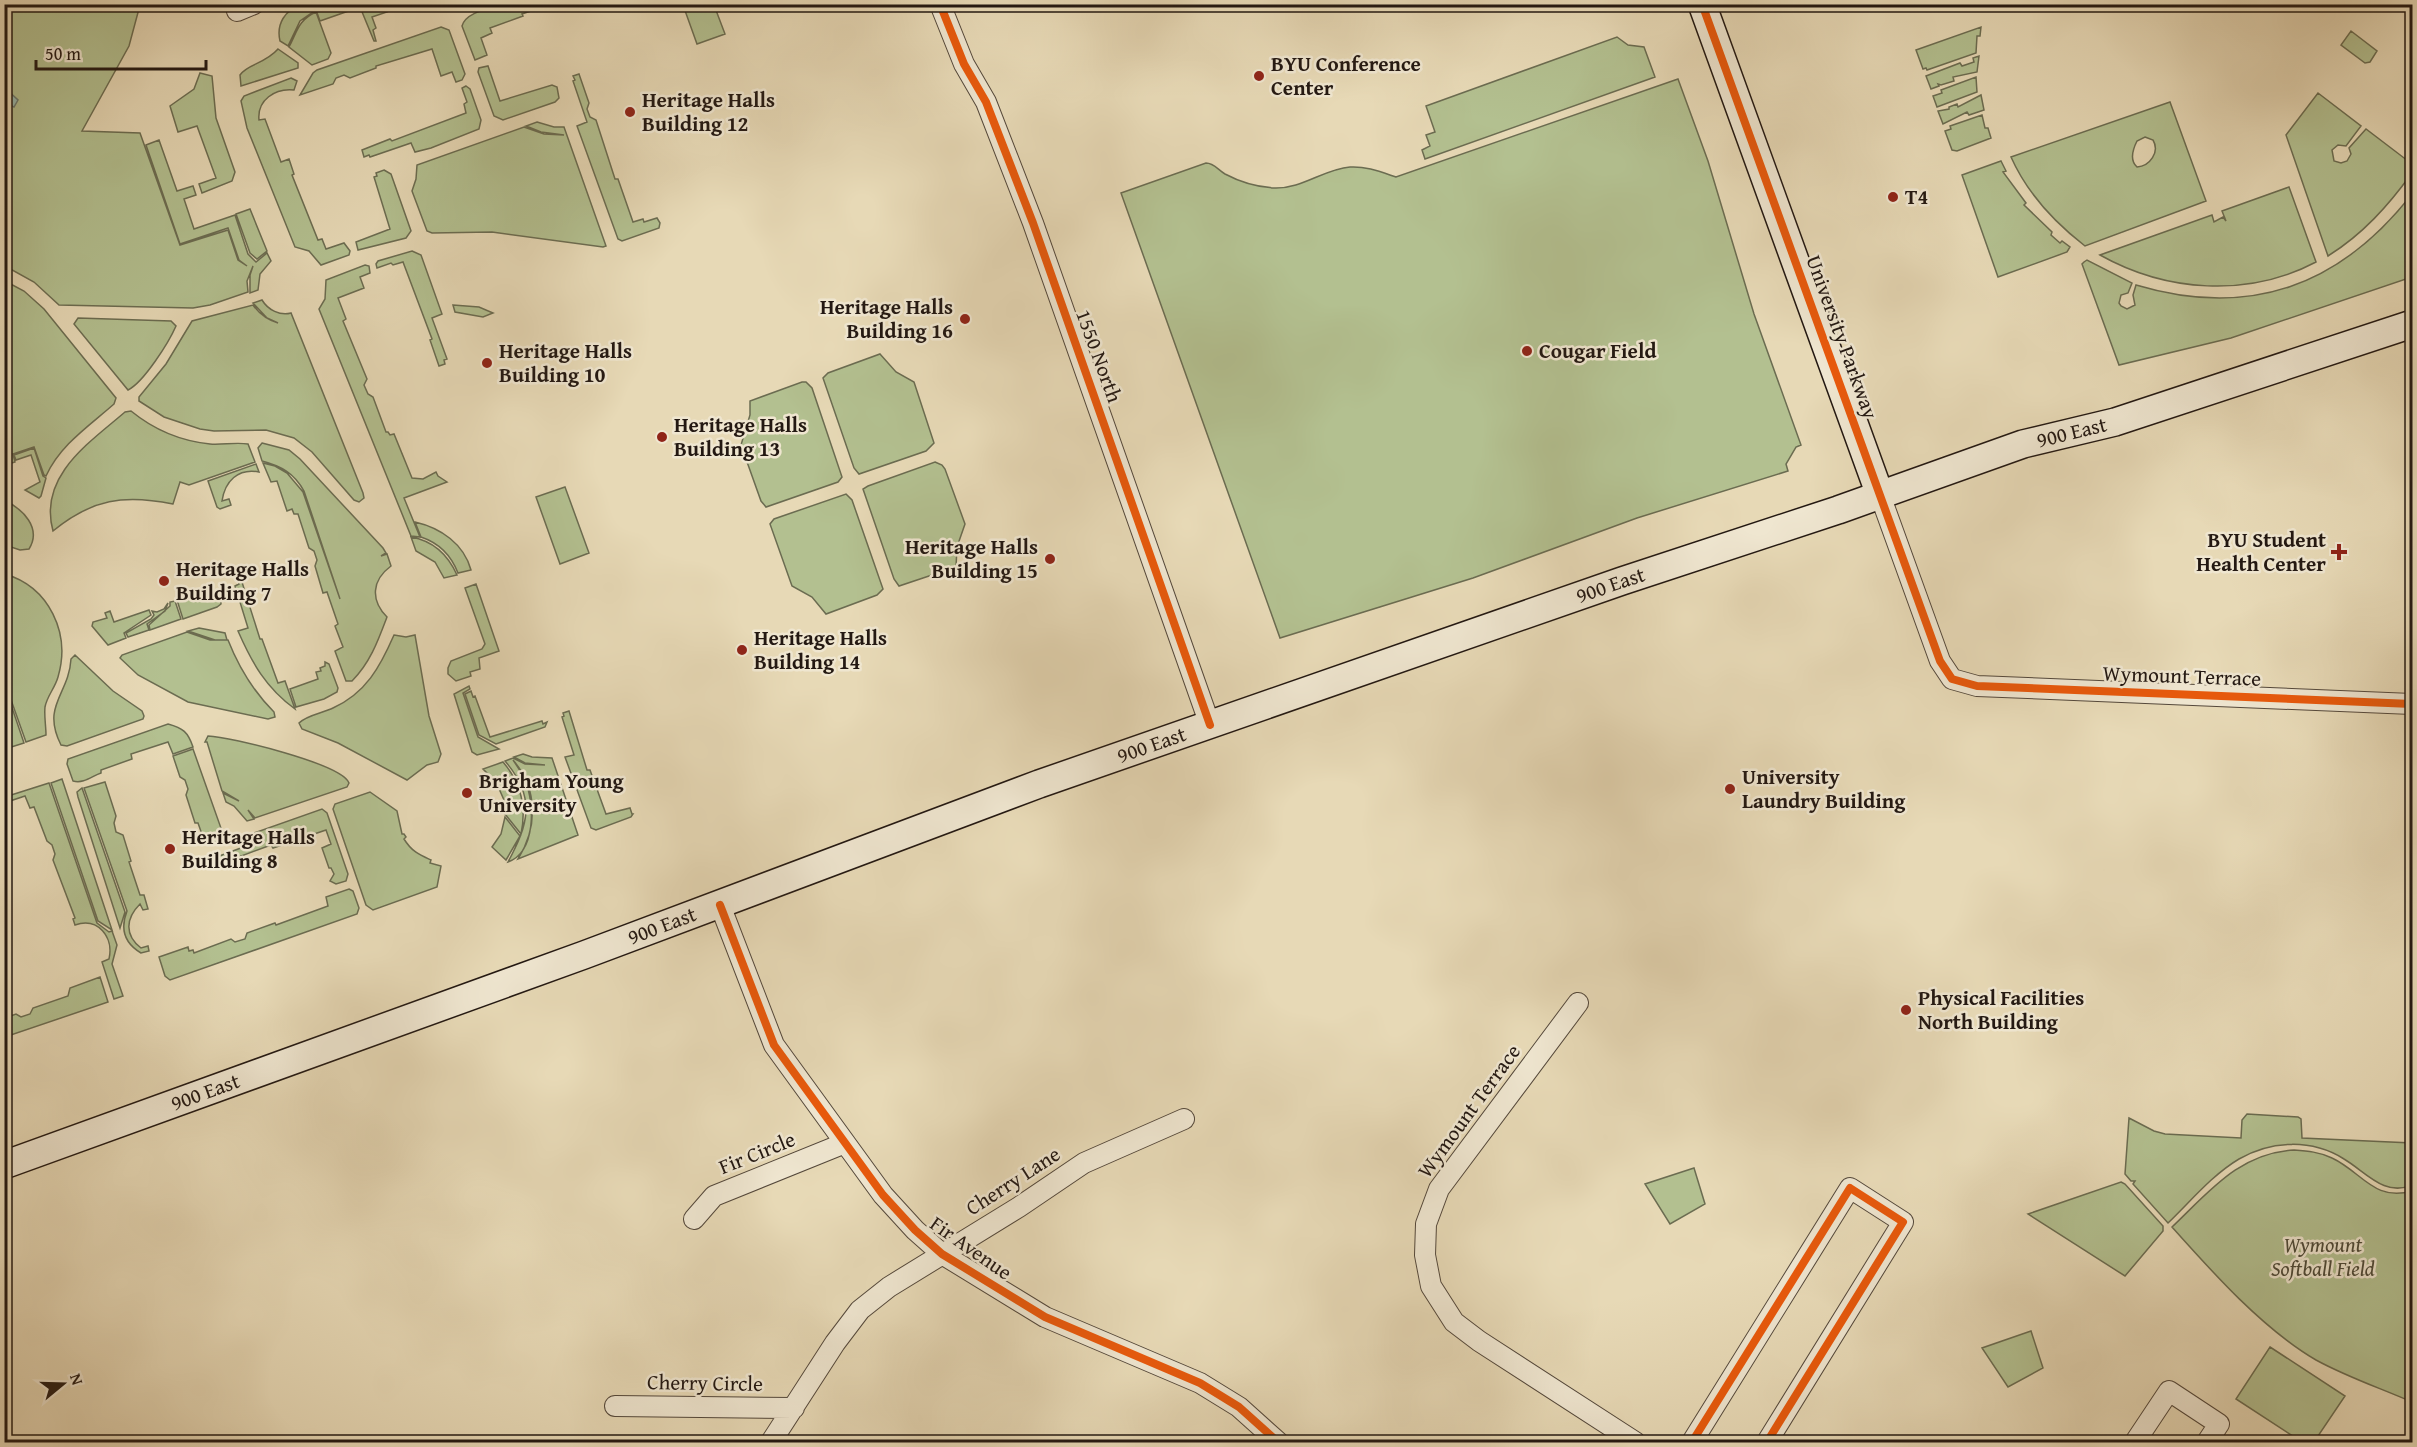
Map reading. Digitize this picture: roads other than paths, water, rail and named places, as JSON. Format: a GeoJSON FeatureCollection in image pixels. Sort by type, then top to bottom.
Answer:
{"type":"FeatureCollection","features":[{"type":"Feature","properties":{"kind":"main road","name":"University Parkway"},"geometry":{"type":"LineString","coordinates":[[1702,4],[1880,495]]}},
{"type":"Feature","properties":{"kind":"main road","name":"900 East"},"geometry":{"type":"LineString","coordinates":[[4,1165],[720,905],[1039,784],[2023,444],[2115,422],[2412,324]]}},
{"type":"Feature","properties":{"kind":"street","name":"1550 North"},"geometry":{"type":"LineString","coordinates":[[940,4],[964,64],[986,102],[1033,224],[1210,725]]}},
{"type":"Feature","properties":{"kind":"street","name":"University Parkway"},"geometry":{"type":"LineString","coordinates":[[1880,495],[1940,661],[1952,679]]}},
{"type":"Feature","properties":{"kind":"street","name":"Wymount Terrace"},"geometry":{"type":"LineString","coordinates":[[1952,679],[1966,684],[1998,687],[2412,704]]}},
{"type":"Feature","properties":{"kind":"street","name":"Fir Avenue"},"geometry":{"type":"LineString","coordinates":[[720,905],[774,1046],[883,1195],[915,1230],[942,1254],[1045,1317],[1200,1383],[1239,1407],[1278,1443]]}},
{"type":"Feature","properties":{"kind":"street","name":"Wymount Terrace"},"geometry":{"type":"LineString","coordinates":[[1578,1003],[1439,1189],[1426,1224],[1425,1255],[1431,1286],[1454,1322],[1479,1341],[1635,1443]]}},
{"type":"Feature","properties":{"kind":"street","name":"Cherry Lane"},"geometry":{"type":"LineString","coordinates":[[771,1443],[835,1343],[860,1310],[889,1287],[1019,1207],[1084,1163],[1184,1119]]}},
{"type":"Feature","properties":{"kind":"street","name":"Fir Circle"},"geometry":{"type":"LineString","coordinates":[[693,1219],[714,1196],[845,1143]]}},
{"type":"Feature","properties":{"kind":"street"},"geometry":{"type":"LineString","coordinates":[[1692,1443],[1850,1188],[1903,1222],[1767,1443]]}},
{"type":"Feature","properties":{"kind":"street"},"geometry":{"type":"LineString","coordinates":[[2135,1443],[2169,1391],[2219,1424],[2207,1443]]}},
{"type":"Feature","properties":{"kind":"street","name":"Cherry Circle"},"geometry":{"type":"LineString","coordinates":[[615,1406],[794,1408]]}},
{"type":"Feature","properties":{"kind":"water"},"geometry":{"type":"Polygon","coordinates":[[[5,88],[18,100],[14,107],[5,103],[5,88]]]}},
{"type":"Feature","properties":{"kind":"place","name":"BYU Conference Center"},"geometry":{"type":"Point","coordinates":[1259,76]}},
{"type":"Feature","properties":{"kind":"place","name":"Heritage Halls Building 12"},"geometry":{"type":"Point","coordinates":[630,112]}},
{"type":"Feature","properties":{"kind":"place","name":"T4"},"geometry":{"type":"Point","coordinates":[1893,197]}},
{"type":"Feature","properties":{"kind":"place","name":"Heritage Halls Building 16"},"geometry":{"type":"Point","coordinates":[965,319]}},
{"type":"Feature","properties":{"kind":"place","name":"Cougar Field"},"geometry":{"type":"Point","coordinates":[1527,351]}},
{"type":"Feature","properties":{"kind":"place","name":"Heritage Halls Building 10"},"geometry":{"type":"Point","coordinates":[487,363]}},
{"type":"Feature","properties":{"kind":"place","name":"Heritage Halls Building 13"},"geometry":{"type":"Point","coordinates":[662,437]}},
{"type":"Feature","properties":{"kind":"place","name":"BYU Student Health Center"},"geometry":{"type":"Point","coordinates":[2339,552]}},
{"type":"Feature","properties":{"kind":"place","name":"Heritage Halls Building 15"},"geometry":{"type":"Point","coordinates":[1050,559]}},
{"type":"Feature","properties":{"kind":"place","name":"Heritage Halls Building 7"},"geometry":{"type":"Point","coordinates":[164,581]}},
{"type":"Feature","properties":{"kind":"place","name":"Heritage Halls Building 14"},"geometry":{"type":"Point","coordinates":[742,650]}},
{"type":"Feature","properties":{"kind":"place","name":"University Laundry Building"},"geometry":{"type":"Point","coordinates":[1730,789]}},
{"type":"Feature","properties":{"kind":"place","name":"Brigham Young University"},"geometry":{"type":"Point","coordinates":[467,793]}},
{"type":"Feature","properties":{"kind":"place","name":"Heritage Halls Building 8"},"geometry":{"type":"Point","coordinates":[170,849]}},
{"type":"Feature","properties":{"kind":"place","name":"Physical Facilities North Building"},"geometry":{"type":"Point","coordinates":[1906,1010]}},
{"type":"Feature","properties":{"kind":"park label","name":"Wymount Softball Field"},"geometry":{"type":"Point","coordinates":[2323,1257]}}]}
